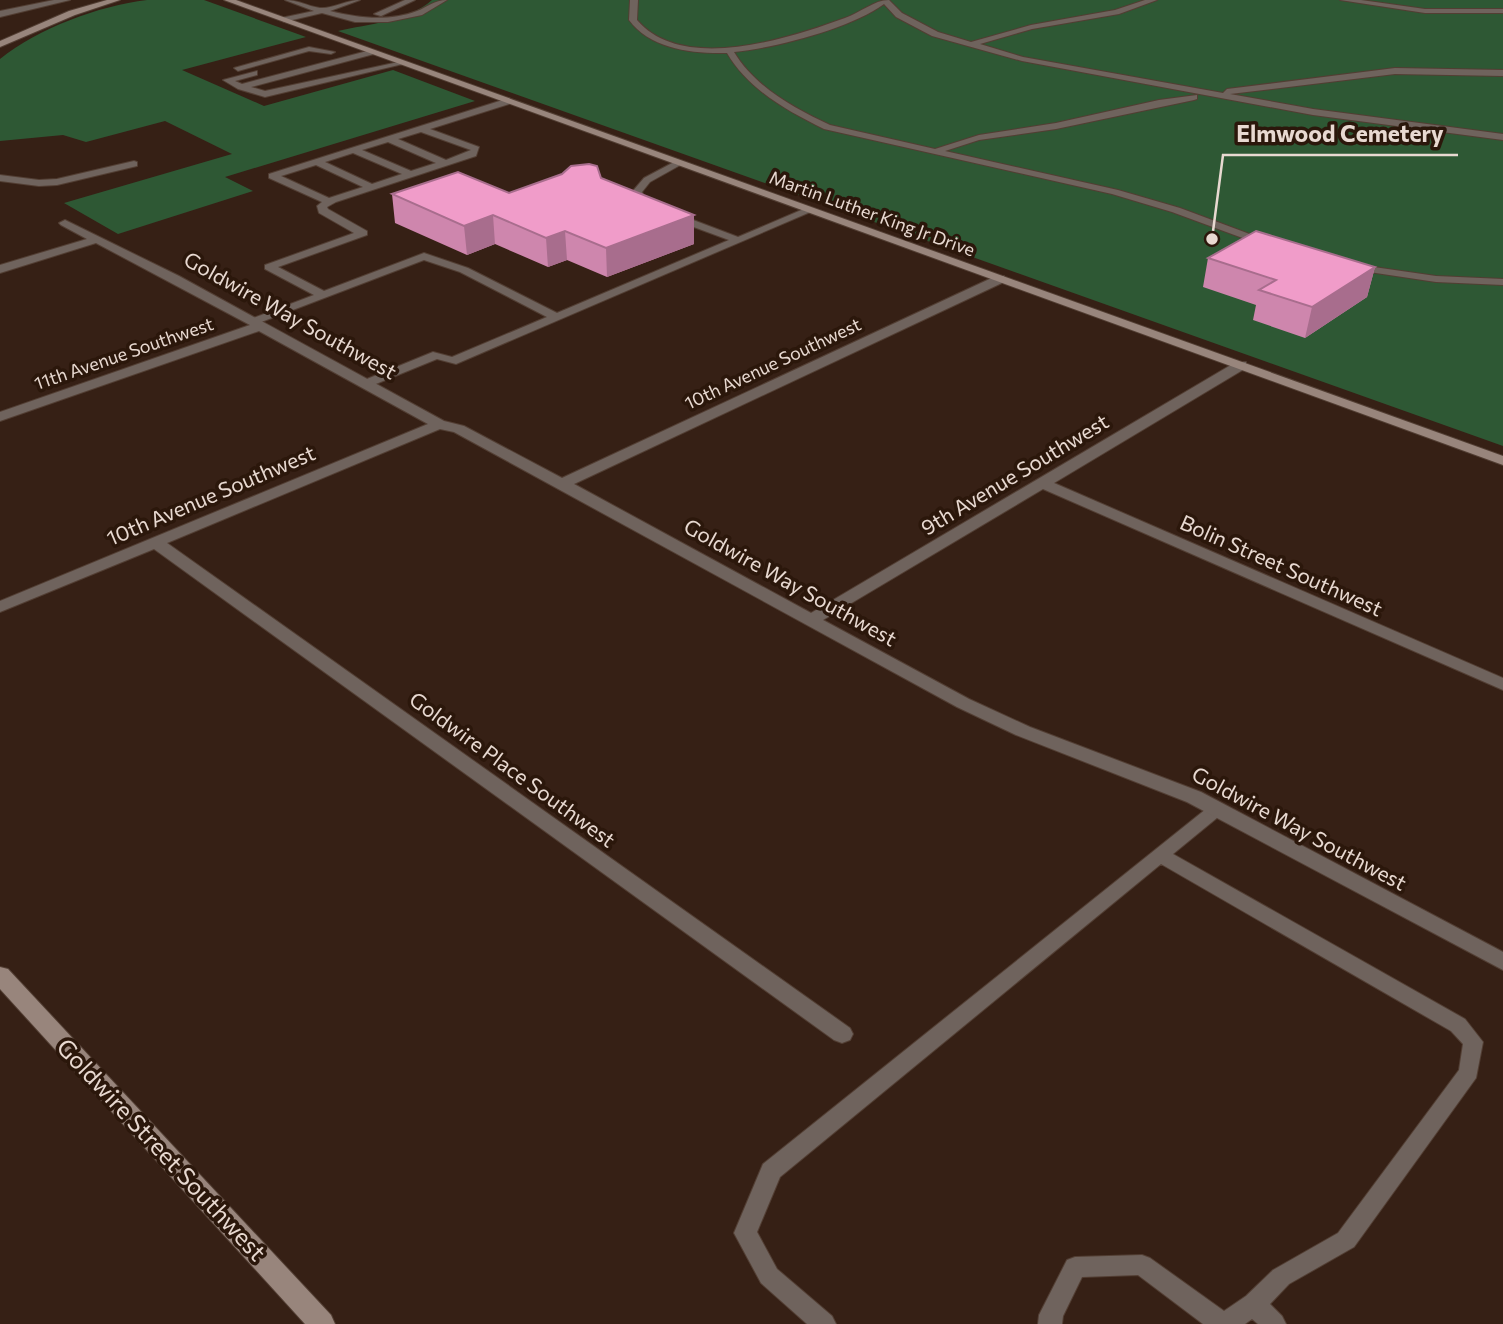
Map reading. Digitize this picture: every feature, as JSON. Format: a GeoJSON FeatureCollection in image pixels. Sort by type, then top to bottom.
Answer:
{"type":"FeatureCollection","features":[{"type":"Feature","properties":{"kind":"main road"},"geometry":{"type":"LineString","coordinates":[[0,44],[72,13],[116,0]]}},
{"type":"Feature","properties":{"kind":"main road","name":"Martin Luther King Jr Drive"},"geometry":{"type":"LineString","coordinates":[[228,0],[1503,461]]}},
{"type":"Feature","properties":{"kind":"main road","name":"Goldwire Street Southwest"},"geometry":{"type":"LineString","coordinates":[[0,975],[322,1324]]}},
{"type":"Feature","properties":{"kind":"street"},"geometry":{"type":"LineString","coordinates":[[0,14],[66,0]]}},
{"type":"Feature","properties":{"kind":"street","name":"Goldwire Way Southwest"},"geometry":{"type":"LineString","coordinates":[[65,223],[439,424],[459,429],[562,484],[963,703],[1023,731],[1194,797],[1503,962]]}},
{"type":"Feature","properties":{"kind":"street"},"geometry":{"type":"LineString","coordinates":[[0,269],[99,239]]}},
{"type":"Feature","properties":{"kind":"street","name":"10th Avenue Southwest"},"geometry":{"type":"LineString","coordinates":[[562,484],[1000,279]]}},
{"type":"Feature","properties":{"kind":"street","name":"11th Avenue Southwest"},"geometry":{"type":"LineString","coordinates":[[0,417],[256,324]]}},
{"type":"Feature","properties":{"kind":"street","name":"9th Avenue Southwest"},"geometry":{"type":"LineString","coordinates":[[811,620],[1241,365]]}},
{"type":"Feature","properties":{"kind":"street","name":"10th Avenue Southwest"},"geometry":{"type":"LineString","coordinates":[[0,607],[439,424]]}},
{"type":"Feature","properties":{"kind":"street","name":"Bolin Street Southwest"},"geometry":{"type":"LineString","coordinates":[[1042,483],[1503,685]]}},
{"type":"Feature","properties":{"kind":"street","name":"Goldwire Place Southwest"},"geometry":{"type":"LineString","coordinates":[[155,542],[842,1034]]}},
{"type":"Feature","properties":{"kind":"lane"},"geometry":{"type":"LineString","coordinates":[[289,0],[355,20],[409,17],[443,0]]}},
{"type":"Feature","properties":{"kind":"lane"},"geometry":{"type":"LineString","coordinates":[[332,0],[353,1]]}},
{"type":"Feature","properties":{"kind":"lane"},"geometry":{"type":"LineString","coordinates":[[355,20],[391,10],[411,0]]}},
{"type":"Feature","properties":{"kind":"lane"},"geometry":{"type":"LineString","coordinates":[[634,0],[633,20],[645,33],[682,47],[730,52],[761,46],[858,16],[885,0],[901,17],[935,34],[1046,65],[1354,118],[1503,137]]}},
{"type":"Feature","properties":{"kind":"lane"},"geometry":{"type":"LineString","coordinates":[[967,45],[1031,27],[1116,12],[1153,0]]}},
{"type":"Feature","properties":{"kind":"lane"},"geometry":{"type":"LineString","coordinates":[[1345,0],[1425,11],[1503,11]]}},
{"type":"Feature","properties":{"kind":"lane"},"geometry":{"type":"LineString","coordinates":[[284,20],[353,1]]}},
{"type":"Feature","properties":{"kind":"lane"},"geometry":{"type":"LineString","coordinates":[[858,16],[877,15]]}},
{"type":"Feature","properties":{"kind":"lane"},"geometry":{"type":"LineString","coordinates":[[889,16],[901,17]]}},
{"type":"Feature","properties":{"kind":"lane"},"geometry":{"type":"LineString","coordinates":[[354,45],[228,80],[258,94],[271,93],[403,63]]}},
{"type":"Feature","properties":{"kind":"lane"},"geometry":{"type":"LineString","coordinates":[[241,87],[372,52]]}},
{"type":"Feature","properties":{"kind":"lane"},"geometry":{"type":"LineString","coordinates":[[730,52],[738,67],[747,76],[818,123],[854,135],[1146,200],[1275,246],[1279,254]]}},
{"type":"Feature","properties":{"kind":"lane"},"geometry":{"type":"LineString","coordinates":[[935,152],[966,140],[1055,127],[1158,102],[1395,71],[1503,73]]}},
{"type":"Feature","properties":{"kind":"lane"},"geometry":{"type":"LineString","coordinates":[[329,201],[272,176],[509,101]]}},
{"type":"Feature","properties":{"kind":"lane"},"geometry":{"type":"LineString","coordinates":[[323,295],[269,267],[363,233],[323,211],[322,206],[329,201],[473,154],[476,149],[422,129]]}},
{"type":"Feature","properties":{"kind":"lane"},"geometry":{"type":"LineString","coordinates":[[388,139],[445,163]]}},
{"type":"Feature","properties":{"kind":"lane"},"geometry":{"type":"LineString","coordinates":[[353,150],[410,174]]}},
{"type":"Feature","properties":{"kind":"lane"},"geometry":{"type":"LineString","coordinates":[[316,162],[372,187]]}},
{"type":"Feature","properties":{"kind":"lane"},"geometry":{"type":"LineString","coordinates":[[657,209],[642,203],[637,192],[647,180],[679,163]]}},
{"type":"Feature","properties":{"kind":"lane"},"geometry":{"type":"LineString","coordinates":[[0,178],[39,183],[57,182],[134,164]]}},
{"type":"Feature","properties":{"kind":"lane"},"geometry":{"type":"LineString","coordinates":[[366,384],[437,355],[452,361],[810,210]]}},
{"type":"Feature","properties":{"kind":"lane"},"geometry":{"type":"LineString","coordinates":[[669,214],[737,240]]}},
{"type":"Feature","properties":{"kind":"lane"},"geometry":{"type":"LineString","coordinates":[[256,324],[424,256],[464,270],[556,317]]}},
{"type":"Feature","properties":{"kind":"lane"},"geometry":{"type":"LineString","coordinates":[[1341,265],[1397,275],[1464,282],[1503,282]]}},
{"type":"Feature","properties":{"kind":"lane"},"geometry":{"type":"LineString","coordinates":[[1375,282],[1389,280],[1397,275]]}},
{"type":"Feature","properties":{"kind":"lane"},"geometry":{"type":"LineString","coordinates":[[824,1324],[769,1276],[745,1233],[771,1171],[1217,809]]}},
{"type":"Feature","properties":{"kind":"lane"},"geometry":{"type":"LineString","coordinates":[[1050,1324],[1051,1315],[1075,1267],[1142,1265],[1223,1324],[1254,1304],[1281,1277],[1346,1240],[1469,1072],[1473,1042],[1458,1025],[1160,855]]}},
{"type":"Feature","properties":{"kind":"lane"},"geometry":{"type":"LineString","coordinates":[[1254,1304],[1274,1324]]}},
{"type":"Feature","properties":{"kind":"green space"},"geometry":{"type":"Polygon","coordinates":[[[147,0],[204,0],[306,37],[182,70],[264,106],[393,70],[475,101],[225,177],[253,191],[118,234],[64,203],[232,154],[165,121],[86,142],[63,135],[0,141],[0,59],[33,38],[70,20],[109,7],[147,0]]]}},
{"type":"Feature","properties":{"kind":"green space"},"geometry":{"type":"Polygon","coordinates":[[[432,0],[1503,0],[1503,446],[338,31],[400,17],[432,0]]]}},
{"type":"Feature","properties":{"kind":"building"},"geometry":{"type":"Polygon","coordinates":[[[571,166],[597,166],[601,178],[694,215],[606,248],[565,231],[546,238],[493,215],[464,226],[392,194],[458,172],[509,193],[562,174],[571,166]]]}},
{"type":"Feature","properties":{"kind":"building"},"geometry":{"type":"Polygon","coordinates":[[[1256,231],[1375,267],[1312,307],[1259,290],[1276,280],[1208,258],[1256,231]]]}},
{"type":"Feature","properties":{"kind":"place","name":"Elmwood Cemetery"},"geometry":{"type":"Point","coordinates":[1212,239]}}]}
